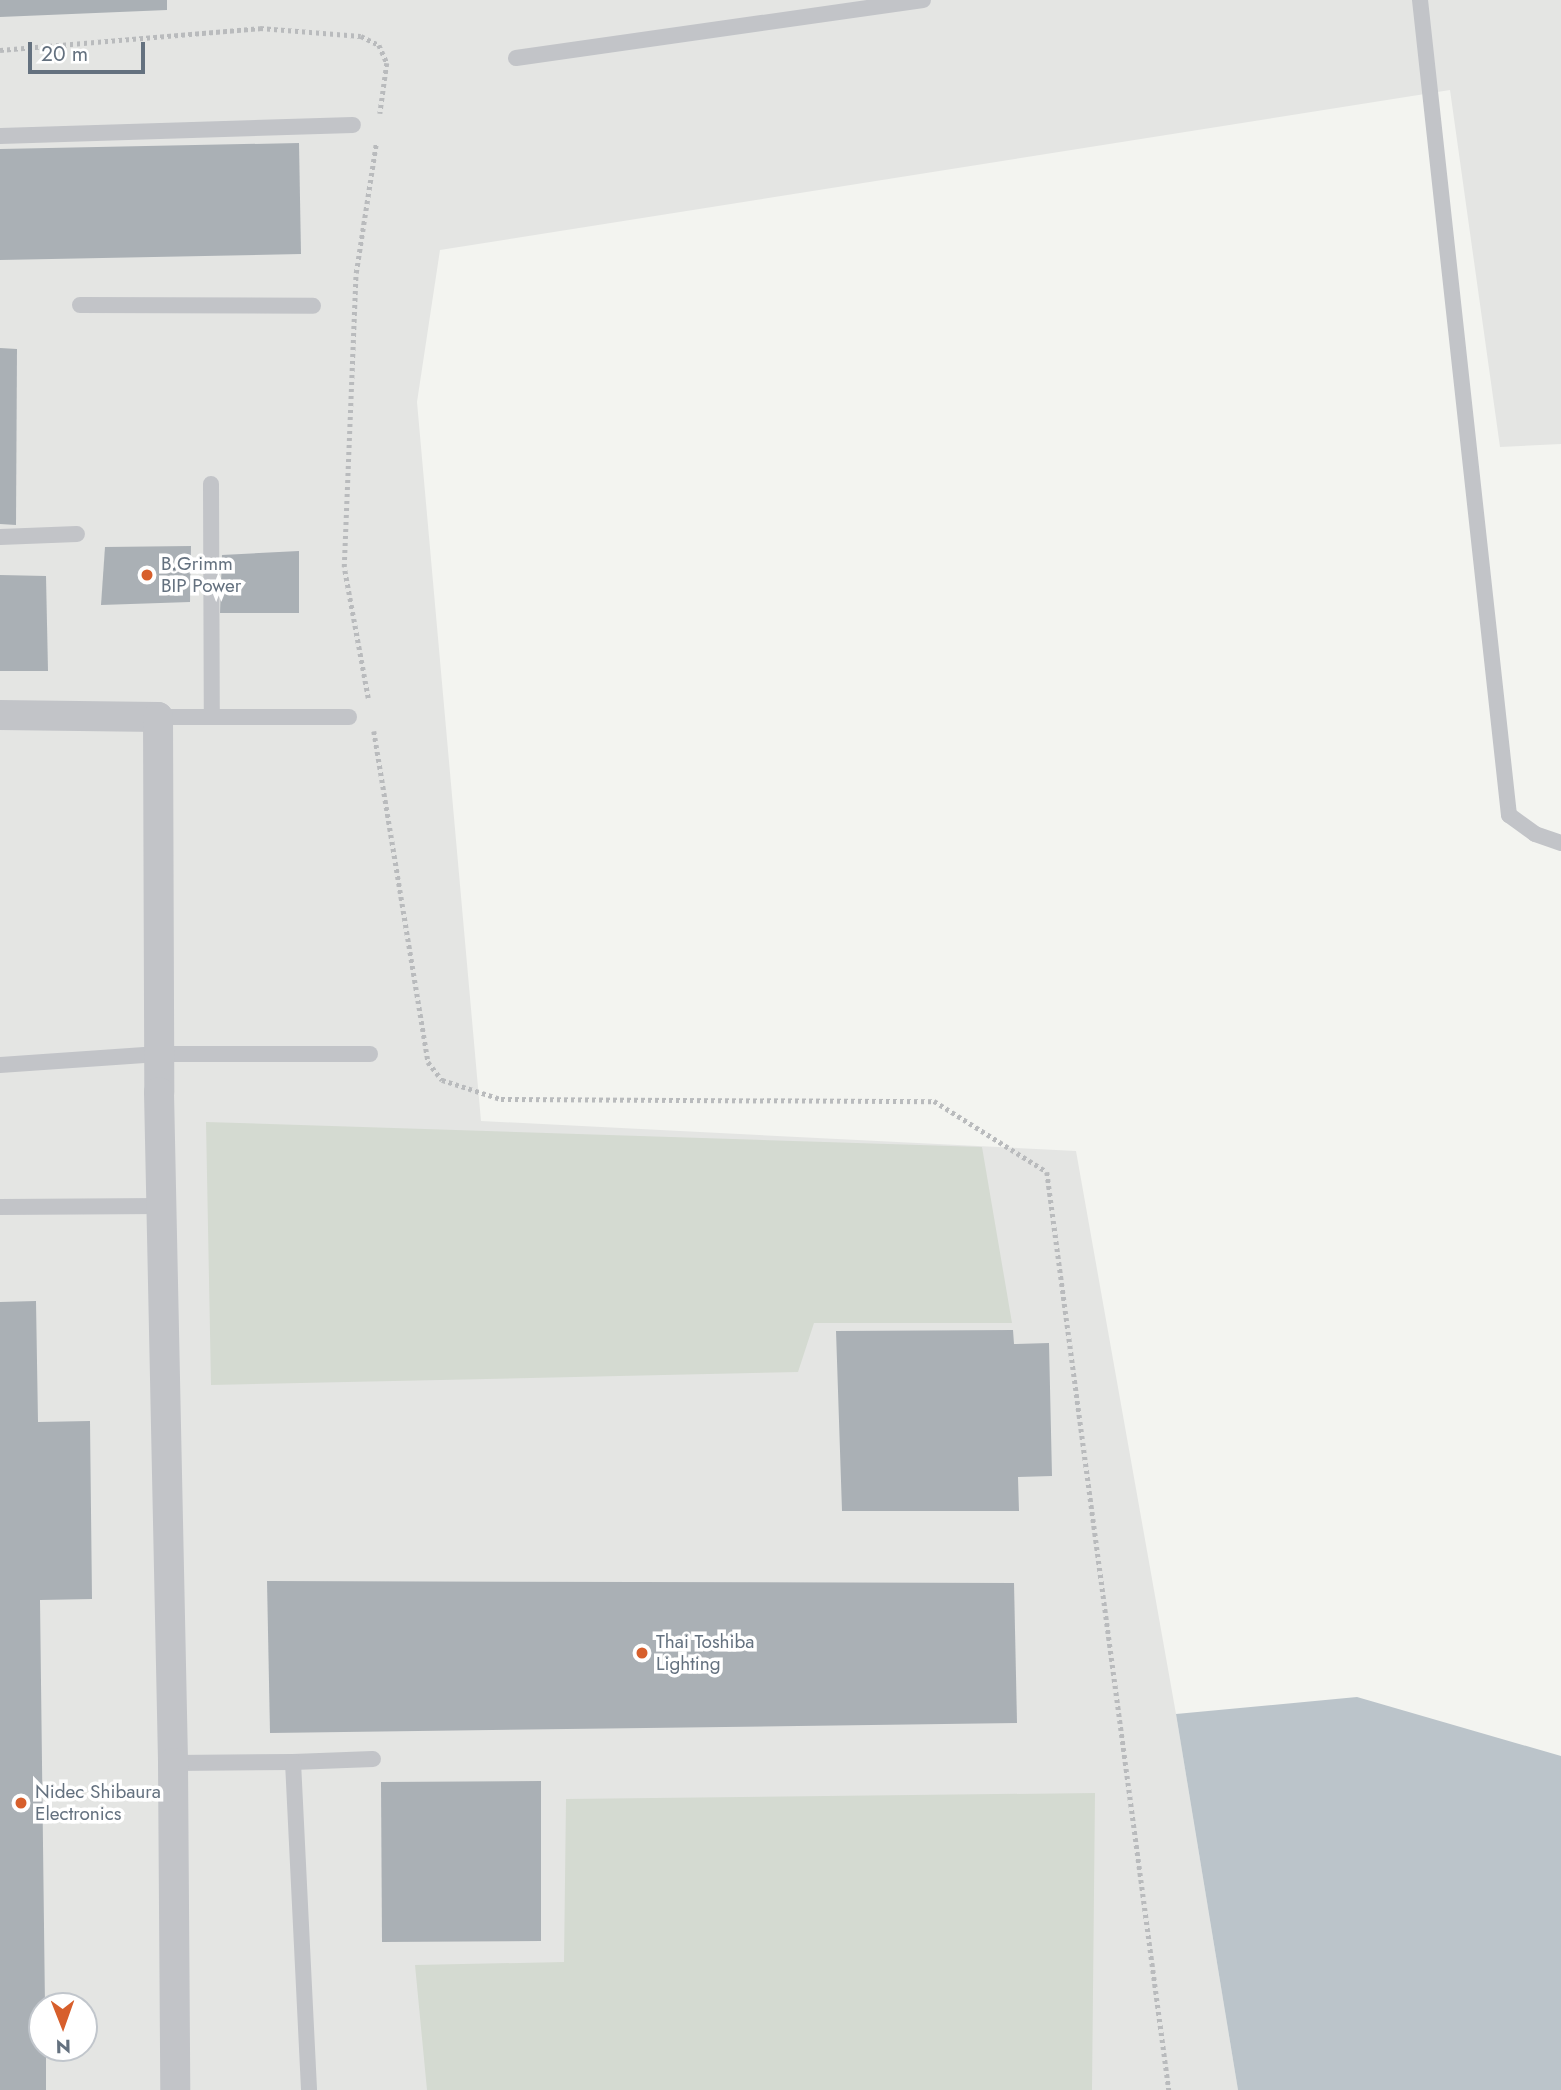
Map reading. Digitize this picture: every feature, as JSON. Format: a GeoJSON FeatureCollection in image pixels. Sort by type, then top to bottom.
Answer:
{"type":"FeatureCollection","features":[{"type":"Feature","properties":{"kind":"street"},"geometry":{"type":"LineString","coordinates":[[0,716],[158,717],[159,1054],[173,1763],[175,2090]]}},
{"type":"Feature","properties":{"kind":"lane"},"geometry":{"type":"LineString","coordinates":[[516,58],[923,0]]}},
{"type":"Feature","properties":{"kind":"lane"},"geometry":{"type":"LineString","coordinates":[[1420,0],[1509,815],[1535,834],[1561,843]]}},
{"type":"Feature","properties":{"kind":"lane"},"geometry":{"type":"LineString","coordinates":[[0,136],[353,125]]}},
{"type":"Feature","properties":{"kind":"lane"},"geometry":{"type":"LineString","coordinates":[[80,305],[313,306]]}},
{"type":"Feature","properties":{"kind":"lane"},"geometry":{"type":"LineString","coordinates":[[211,484],[212,716]]}},
{"type":"Feature","properties":{"kind":"lane"},"geometry":{"type":"LineString","coordinates":[[0,537],[77,534]]}},
{"type":"Feature","properties":{"kind":"lane"},"geometry":{"type":"LineString","coordinates":[[158,717],[349,717]]}},
{"type":"Feature","properties":{"kind":"lane"},"geometry":{"type":"LineString","coordinates":[[0,1065],[159,1054],[370,1054]]}},
{"type":"Feature","properties":{"kind":"lane"},"geometry":{"type":"LineString","coordinates":[[0,1207],[161,1206]]}},
{"type":"Feature","properties":{"kind":"lane"},"geometry":{"type":"LineString","coordinates":[[173,1763],[373,1759]]}},
{"type":"Feature","properties":{"kind":"lane"},"geometry":{"type":"LineString","coordinates":[[293,1762],[309,2090]]}},
{"type":"Feature","properties":{"kind":"path"},"geometry":{"type":"LineString","coordinates":[[0,50],[260,28],[361,36],[379,45],[387,63],[380,116]]}},
{"type":"Feature","properties":{"kind":"path"},"geometry":{"type":"LineString","coordinates":[[369,699],[344,567],[356,274],[376,142]]}},
{"type":"Feature","properties":{"kind":"path"},"geometry":{"type":"LineString","coordinates":[[373,726],[428,1062],[442,1080],[501,1099],[934,1101],[1047,1172],[1169,2090]]}},
{"type":"Feature","properties":{"kind":"shaded area"},"geometry":{"type":"Polygon","coordinates":[[[0,0],[1561,0],[1561,444],[1500,447],[1450,90],[440,250],[417,402],[481,1121],[1076,1151],[1176,1714],[1238,2090],[0,2090],[0,0]]]}},
{"type":"Feature","properties":{"kind":"shaded area"},"geometry":{"type":"Polygon","coordinates":[[[206,1122],[982,1147],[1012,1323],[814,1323],[798,1372],[211,1385],[206,1122]]]}},
{"type":"Feature","properties":{"kind":"shaded area"},"geometry":{"type":"Polygon","coordinates":[[[1357,1697],[1561,1756],[1561,2090],[1238,2090],[1176,1714],[1357,1697]]]}},
{"type":"Feature","properties":{"kind":"shaded area"},"geometry":{"type":"Polygon","coordinates":[[[1095,1793],[1092,2090],[427,2090],[415,1965],[564,1962],[566,1799],[1095,1793]]]}},
{"type":"Feature","properties":{"kind":"building"},"geometry":{"type":"Polygon","coordinates":[[[0,0],[167,0],[167,10],[0,17],[0,0]]]}},
{"type":"Feature","properties":{"kind":"building"},"geometry":{"type":"Polygon","coordinates":[[[299,143],[301,254],[0,260],[0,149],[299,143]]]}},
{"type":"Feature","properties":{"kind":"building"},"geometry":{"type":"Polygon","coordinates":[[[0,348],[17,349],[16,525],[0,524],[0,348]]]}},
{"type":"Feature","properties":{"kind":"building","name":"B.Grimm BIP Power"},"geometry":{"type":"Polygon","coordinates":[[[191,546],[190,602],[101,605],[105,547],[191,546]]]}},
{"type":"Feature","properties":{"kind":"building","name":"B.Grimm BIP Power"},"geometry":{"type":"Polygon","coordinates":[[[299,551],[299,613],[220,613],[222,555],[299,551]]]}},
{"type":"Feature","properties":{"kind":"building"},"geometry":{"type":"Polygon","coordinates":[[[0,575],[46,576],[48,671],[0,671],[0,575]]]}},
{"type":"Feature","properties":{"kind":"building","name":"Nidec Shibaura Electronics"},"geometry":{"type":"Polygon","coordinates":[[[36,1301],[38,1422],[90,1421],[92,1599],[40,1600],[45,1992],[28,1992],[28,2062],[46,2062],[46,2090],[0,2090],[0,1302],[36,1301]]]}},
{"type":"Feature","properties":{"kind":"building"},"geometry":{"type":"Polygon","coordinates":[[[1013,1330],[1014,1344],[1049,1343],[1052,1476],[1018,1477],[1019,1511],[842,1511],[836,1331],[1013,1330]]]}},
{"type":"Feature","properties":{"kind":"building","name":"Thai Toshiba Lighting"},"geometry":{"type":"Polygon","coordinates":[[[267,1581],[1014,1583],[1017,1723],[270,1733],[267,1581]]]}},
{"type":"Feature","properties":{"kind":"building"},"geometry":{"type":"Polygon","coordinates":[[[541,1781],[541,1941],[382,1942],[381,1782],[541,1781]]]}},
{"type":"Feature","properties":{"kind":"place","name":"B.Grimm BIP Power"},"geometry":{"type":"Point","coordinates":[147,575]}},
{"type":"Feature","properties":{"kind":"place","name":"Thai Toshiba Lighting"},"geometry":{"type":"Point","coordinates":[642,1653]}},
{"type":"Feature","properties":{"kind":"place","name":"Nidec Shibaura Electronics"},"geometry":{"type":"Point","coordinates":[21,1803]}}]}
